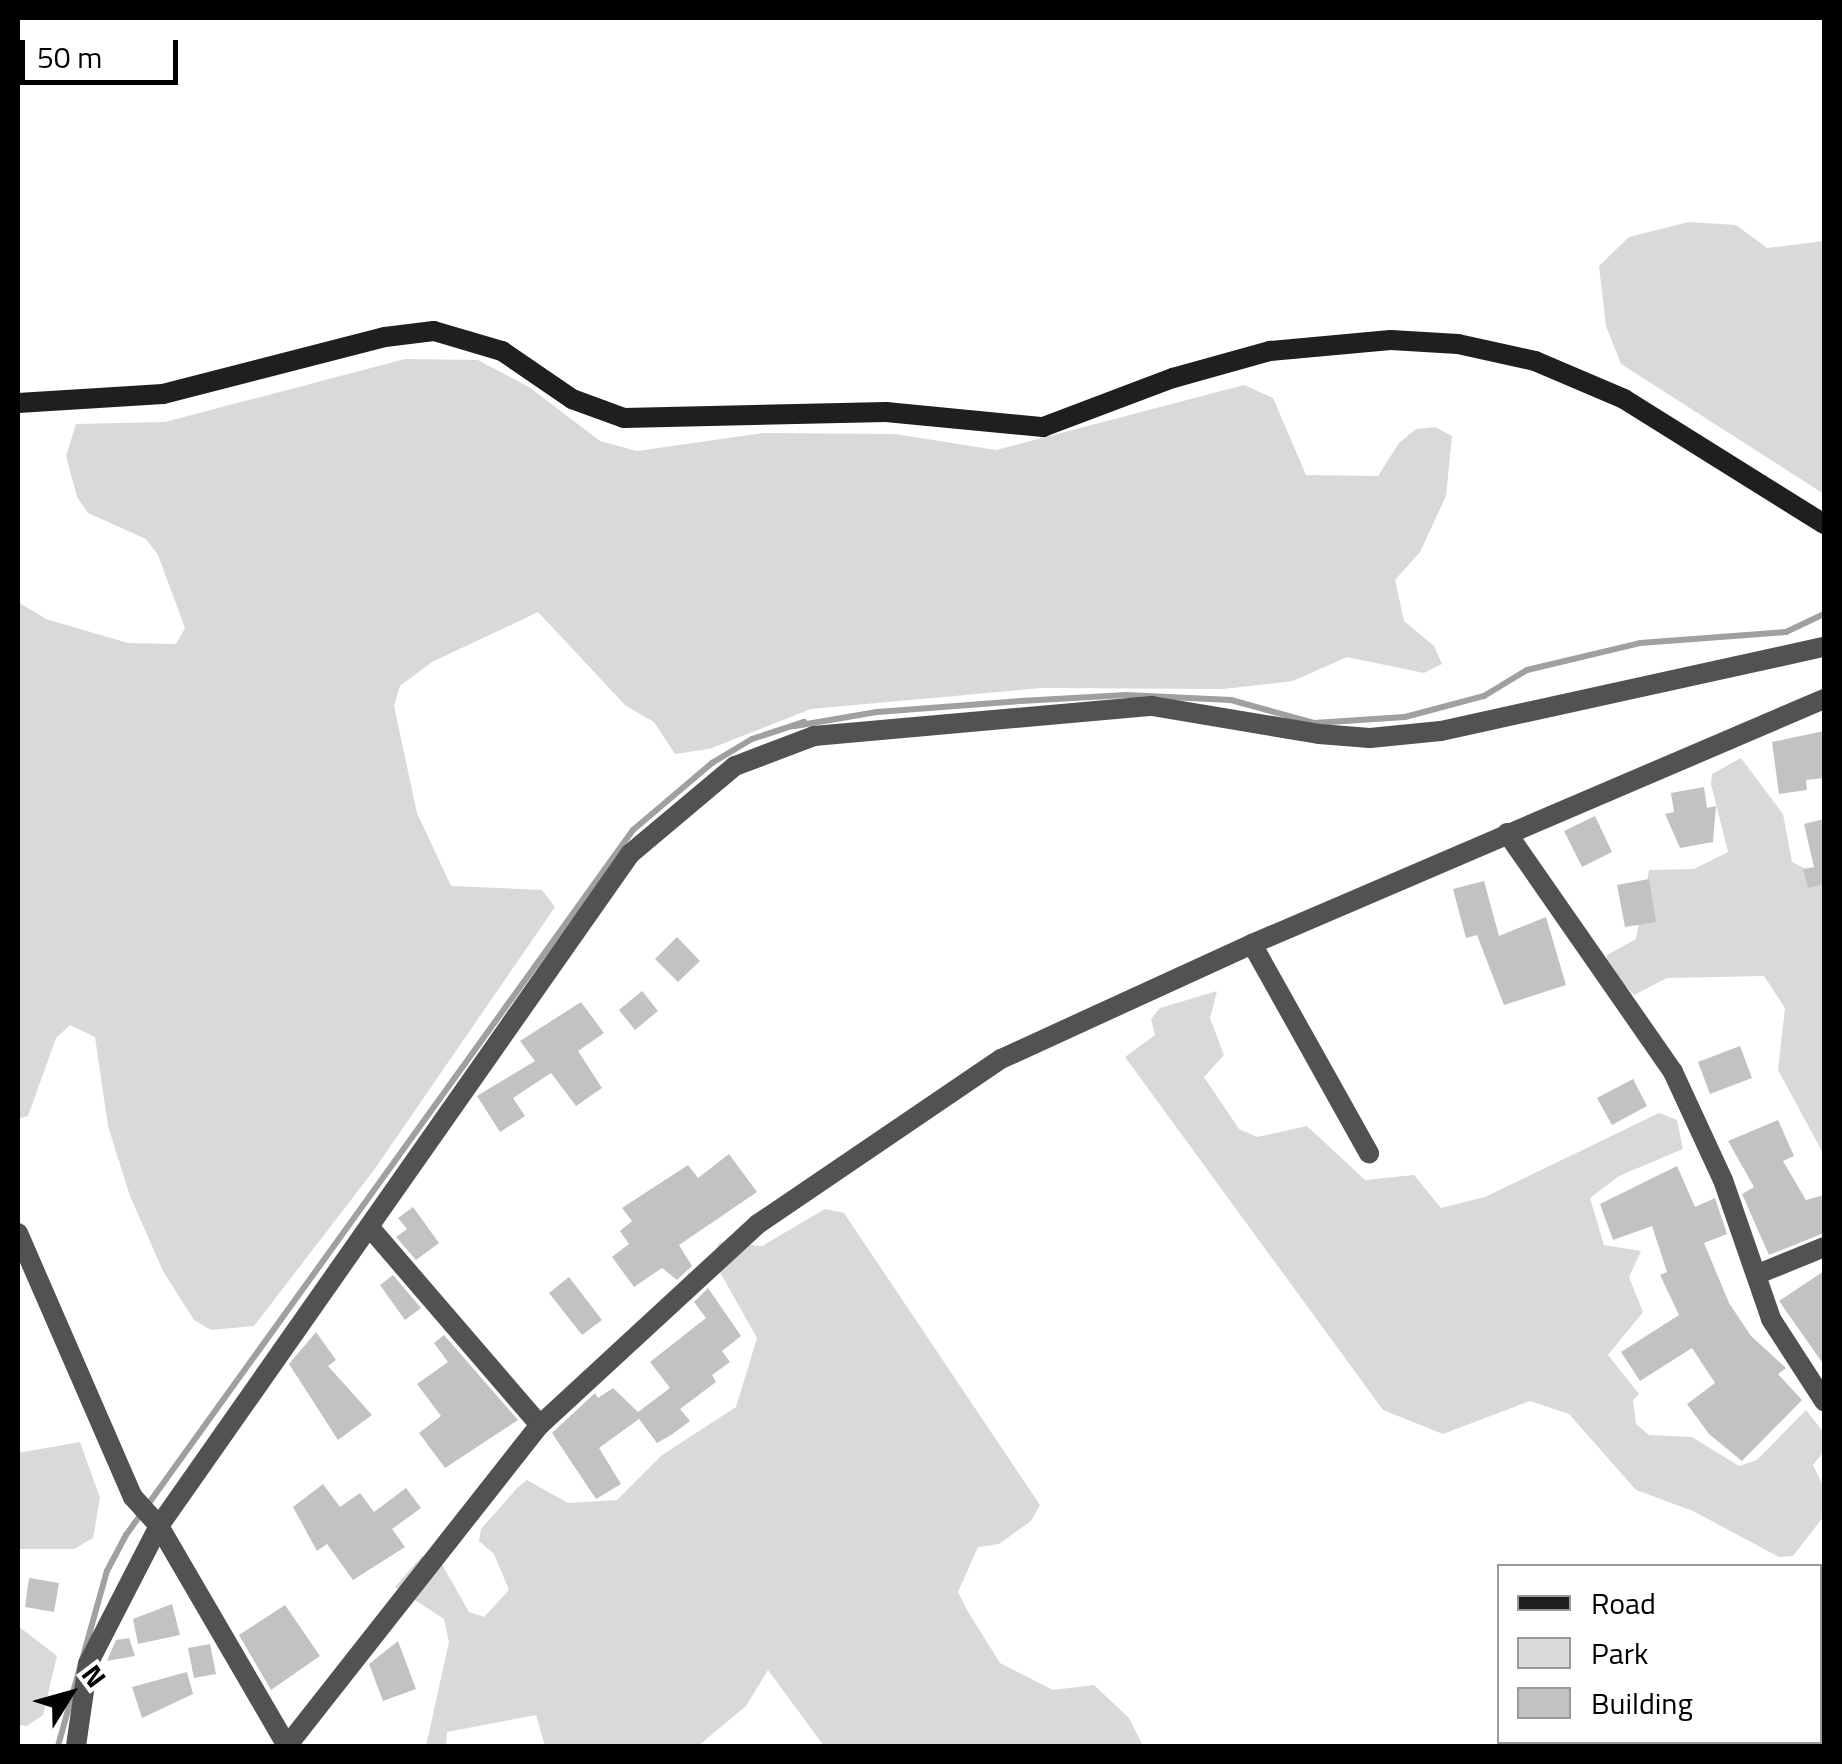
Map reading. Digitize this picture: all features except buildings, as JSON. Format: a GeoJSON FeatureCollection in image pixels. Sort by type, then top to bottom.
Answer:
{"type":"FeatureCollection","features":[{"type":"Feature","properties":{"kind":"main road"},"geometry":{"type":"LineString","coordinates":[[18,403],[163,394],[385,337],[434,331],[502,350],[572,399],[624,418],[886,412],[1043,426],[1172,378],[1270,351],[1390,340],[1458,344],[1535,361],[1624,399],[1824,524]]}},
{"type":"Feature","properties":{"kind":"street"},"geometry":{"type":"LineString","coordinates":[[76,1746],[88,1664],[155,1523],[372,1230],[630,854],[735,766],[814,736],[1152,706],[1353,737],[1442,731],[1824,647]]}},
{"type":"Feature","properties":{"kind":"street"},"geometry":{"type":"LineString","coordinates":[[18,1233],[133,1497],[155,1523],[287,1746],[540,1425],[758,1224],[1001,1059],[1252,944],[1824,699]]}},
{"type":"Feature","properties":{"kind":"street"},"geometry":{"type":"LineString","coordinates":[[1507,833],[1673,1072],[1758,1274],[1782,1343],[1824,1400]]}},
{"type":"Feature","properties":{"kind":"street"},"geometry":{"type":"LineString","coordinates":[[1252,944],[1369,1154]]}},
{"type":"Feature","properties":{"kind":"street"},"geometry":{"type":"LineString","coordinates":[[372,1230],[540,1425]]}},
{"type":"Feature","properties":{"kind":"street"},"geometry":{"type":"LineString","coordinates":[[1758,1274],[1824,1247]]}},
{"type":"Feature","properties":{"kind":"green space"},"geometry":{"type":"Polygon","coordinates":[[[1689,222],[1736,225],[1767,248],[1824,241],[1824,494],[1621,364],[1606,326],[1599,266],[1629,237],[1689,222]]]}},
{"type":"Feature","properties":{"kind":"green space"},"geometry":{"type":"Polygon","coordinates":[[[405,359],[478,360],[529,387],[600,441],[637,451],[763,433],[895,434],[996,450],[1244,385],[1273,398],[1306,475],[1378,476],[1399,443],[1416,429],[1435,427],[1452,436],[1446,496],[1420,552],[1395,580],[1404,621],[1434,646],[1442,664],[1424,673],[1347,657],[1293,681],[1223,689],[1042,688],[811,709],[709,749],[675,754],[654,722],[626,706],[538,612],[432,662],[400,686],[394,706],[417,813],[451,886],[542,890],[555,907],[374,1170],[254,1326],[211,1330],[194,1320],[163,1271],[130,1196],[108,1126],[95,1037],[70,1025],[56,1038],[28,1116],[18,1119],[18,602],[46,619],[128,643],[176,644],[185,628],[158,555],[146,539],[88,513],[77,497],[66,456],[76,424],[165,422],[405,359]]]}},
{"type":"Feature","properties":{"kind":"green space"},"geometry":{"type":"Polygon","coordinates":[[[1741,758],[1783,814],[1792,862],[1824,878],[1824,1155],[1778,1070],[1785,1008],[1764,976],[1667,978],[1634,995],[1606,965],[1607,955],[1636,939],[1649,870],[1694,869],[1728,852],[1712,774],[1741,758]]]}},
{"type":"Feature","properties":{"kind":"green space"},"geometry":{"type":"Polygon","coordinates":[[[1217,991],[1210,1018],[1224,1055],[1204,1077],[1239,1129],[1257,1137],[1307,1126],[1365,1180],[1414,1175],[1441,1208],[1485,1197],[1659,1113],[1677,1120],[1683,1149],[1619,1176],[1590,1198],[1604,1245],[1641,1251],[1629,1277],[1643,1312],[1608,1355],[1639,1394],[1633,1400],[1636,1424],[1649,1435],[1692,1437],[1739,1466],[1757,1460],[1806,1410],[1824,1433],[1824,1451],[1813,1465],[1824,1488],[1824,1516],[1793,1556],[1779,1557],[1693,1511],[1636,1490],[1569,1414],[1530,1401],[1443,1434],[1383,1410],[1125,1057],[1155,1035],[1151,1019],[1160,1008],[1217,991]]]}},
{"type":"Feature","properties":{"kind":"green space"},"geometry":{"type":"Polygon","coordinates":[[[825,1209],[844,1213],[1040,1505],[1031,1521],[999,1544],[978,1547],[958,1592],[967,1610],[1000,1663],[1053,1690],[1094,1685],[1129,1718],[1143,1746],[824,1746],[768,1670],[746,1706],[698,1746],[545,1746],[536,1715],[447,1732],[446,1746],[426,1746],[449,1642],[444,1619],[395,1587],[422,1556],[440,1561],[469,1612],[484,1617],[509,1590],[494,1554],[479,1541],[481,1529],[519,1486],[527,1480],[568,1503],[617,1500],[662,1455],[736,1407],[757,1338],[713,1260],[715,1251],[720,1242],[762,1246],[825,1209]]]}},
{"type":"Feature","properties":{"kind":"green space"},"geometry":{"type":"Polygon","coordinates":[[[80,1442],[100,1498],[93,1538],[74,1549],[18,1549],[18,1453],[80,1442]]]}},
{"type":"Feature","properties":{"kind":"green space"},"geometry":{"type":"Polygon","coordinates":[[[18,1626],[57,1656],[43,1715],[27,1726],[18,1725],[18,1626]]]}},
{"type":"Feature","properties":{"kind":"waterway"},"geometry":{"type":"LineString","coordinates":[[58,1746],[107,1571],[126,1535],[633,830],[712,763],[752,739],[804,722],[795,726],[877,712],[1021,701],[1126,695],[1231,700],[1314,723],[1405,717],[1484,696],[1527,670],[1640,643],[1786,632],[1824,614]]}}]}
